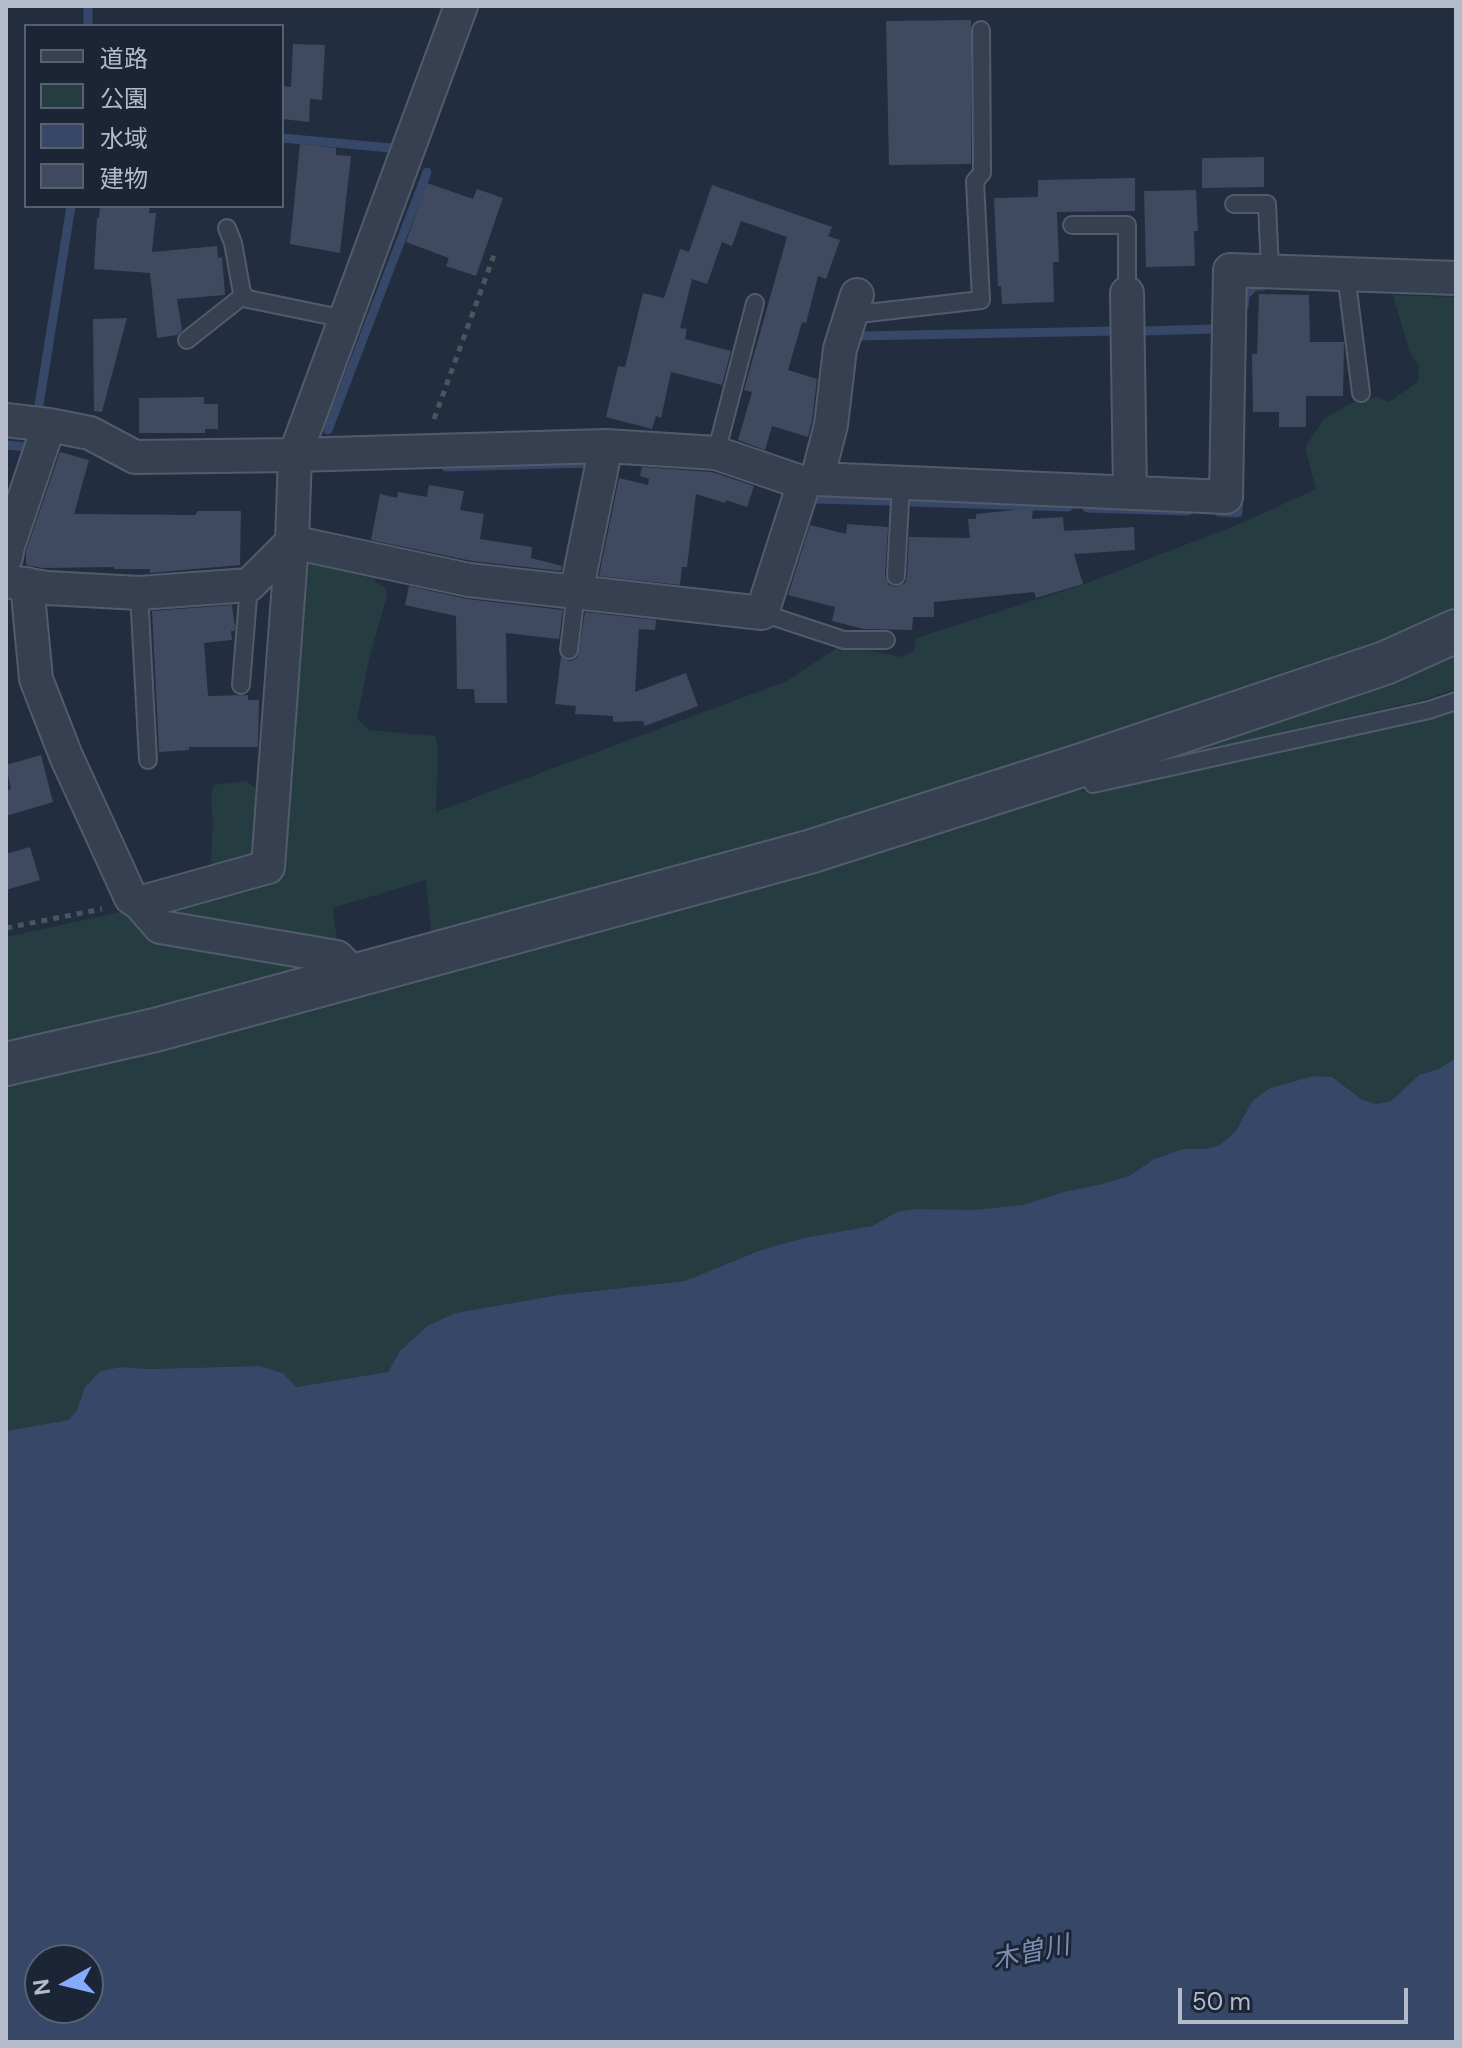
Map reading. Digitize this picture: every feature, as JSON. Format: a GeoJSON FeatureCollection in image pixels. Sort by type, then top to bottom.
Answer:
{"type":"FeatureCollection","features":[{"type":"Feature","properties":{"kind":"street"},"geometry":{"type":"LineString","coordinates":[[139,903],[268,867],[292,542],[295,455],[461,6]]}},
{"type":"Feature","properties":{"kind":"street"},"geometry":{"type":"LineString","coordinates":[[6,420],[90,433],[135,457],[606,446],[716,453],[811,481],[1226,497],[1230,270],[1456,278]]}},
{"type":"Feature","properties":{"kind":"street"},"geometry":{"type":"LineString","coordinates":[[1127,293],[1130,493]]}},
{"type":"Feature","properties":{"kind":"street"},"geometry":{"type":"LineString","coordinates":[[292,542],[469,580],[762,613],[831,425],[840,349],[854,305]]}},
{"type":"Feature","properties":{"kind":"street"},"geometry":{"type":"LineString","coordinates":[[6,557],[49,425]]}},
{"type":"Feature","properties":{"kind":"street"},"geometry":{"type":"LineString","coordinates":[[576,593],[606,446]]}},
{"type":"Feature","properties":{"kind":"street"},"geometry":{"type":"LineString","coordinates":[[292,542],[249,585],[139,593],[47,588],[17,582],[36,679],[66,756],[131,898],[160,927],[337,957],[356,976]]}},
{"type":"Feature","properties":{"kind":"street"},"geometry":{"type":"LineString","coordinates":[[6,1064],[155,1030],[809,852],[1082,765],[1385,663],[1456,631]]}},
{"type":"Feature","properties":{"kind":"lane"},"geometry":{"type":"LineString","coordinates":[[854,305],[981,300],[975,181],[982,173],[981,30]]}},
{"type":"Feature","properties":{"kind":"lane"},"geometry":{"type":"LineString","coordinates":[[1234,204],[1267,204],[1270,270]]}},
{"type":"Feature","properties":{"kind":"lane"},"geometry":{"type":"LineString","coordinates":[[1072,225],[1127,225],[1127,293]]}},
{"type":"Feature","properties":{"kind":"lane"},"geometry":{"type":"LineString","coordinates":[[227,228],[233,243],[242,293],[248,299],[345,319]]}},
{"type":"Feature","properties":{"kind":"lane"},"geometry":{"type":"LineString","coordinates":[[1346,274],[1361,393]]}},
{"type":"Feature","properties":{"kind":"lane"},"geometry":{"type":"LineString","coordinates":[[187,340],[244,295]]}},
{"type":"Feature","properties":{"kind":"lane"},"geometry":{"type":"LineString","coordinates":[[716,453],[755,303]]}},
{"type":"Feature","properties":{"kind":"lane"},"geometry":{"type":"LineString","coordinates":[[896,576],[901,483]]}},
{"type":"Feature","properties":{"kind":"lane"},"geometry":{"type":"LineString","coordinates":[[241,685],[249,585]]}},
{"type":"Feature","properties":{"kind":"lane"},"geometry":{"type":"LineString","coordinates":[[139,593],[148,760]]}},
{"type":"Feature","properties":{"kind":"lane"},"geometry":{"type":"LineString","coordinates":[[569,650],[576,593]]}},
{"type":"Feature","properties":{"kind":"lane"},"geometry":{"type":"LineString","coordinates":[[762,613],[844,640],[886,640]]}},
{"type":"Feature","properties":{"kind":"lane"},"geometry":{"type":"LineString","coordinates":[[1082,765],[1093,784],[1429,710],[1456,701]]}},
{"type":"Feature","properties":{"kind":"path"},"geometry":{"type":"LineString","coordinates":[[423,451],[494,255]]}},
{"type":"Feature","properties":{"kind":"path"},"geometry":{"type":"LineString","coordinates":[[6,928],[139,903]]}},
{"type":"Feature","properties":{"kind":"green space"},"geometry":{"type":"Polygon","coordinates":[[[1393,295],[1456,297],[1456,614],[1396,641],[1107,744],[432,940],[426,880],[333,908],[338,951],[166,922],[162,904],[278,869],[299,553],[374,568],[375,582],[385,587],[387,596],[370,655],[357,719],[369,730],[435,736],[438,751],[436,812],[787,681],[841,645],[902,657],[914,650],[916,638],[1082,585],[1244,522],[1316,489],[1305,447],[1324,419],[1351,403],[1377,397],[1389,402],[1418,382],[1419,366],[1409,351],[1393,295]]]}},
{"type":"Feature","properties":{"kind":"green space"},"geometry":{"type":"Polygon","coordinates":[[[1456,645],[1456,689],[1423,700],[1117,769],[1456,645]]]}},
{"type":"Feature","properties":{"kind":"green space"},"geometry":{"type":"Polygon","coordinates":[[[1456,710],[1456,1058],[1438,1069],[1419,1075],[1391,1101],[1374,1104],[1332,1077],[1313,1076],[1270,1088],[1253,1100],[1235,1132],[1220,1145],[1206,1149],[1183,1149],[1154,1159],[1131,1175],[1102,1184],[1023,1205],[897,1212],[872,1226],[808,1237],[761,1250],[685,1281],[558,1295],[455,1313],[427,1326],[400,1351],[388,1372],[296,1387],[283,1373],[260,1366],[121,1367],[100,1371],[85,1387],[77,1410],[69,1421],[6,1431],[6,1078],[1062,787],[1095,793],[1456,710]]]}},
{"type":"Feature","properties":{"kind":"green space"},"geometry":{"type":"Polygon","coordinates":[[[245,781],[257,789],[263,802],[260,861],[212,873],[212,790],[214,785],[245,781]]]}},
{"type":"Feature","properties":{"kind":"green space"},"geometry":{"type":"Polygon","coordinates":[[[134,909],[334,962],[6,1051],[6,937],[134,909]]]}},
{"type":"Feature","properties":{"kind":"water","name":"木曽川"},"geometry":{"type":"Polygon","coordinates":[[[1456,1058],[1456,2042],[6,2042],[6,1431],[69,1420],[77,1410],[85,1387],[100,1371],[121,1367],[260,1366],[283,1373],[296,1387],[388,1372],[400,1351],[427,1326],[455,1313],[558,1295],[685,1281],[761,1250],[808,1237],[872,1226],[897,1212],[1023,1205],[1131,1175],[1154,1159],[1183,1149],[1206,1149],[1220,1145],[1235,1132],[1253,1100],[1270,1088],[1313,1076],[1332,1077],[1363,1100],[1375,1104],[1391,1101],[1419,1075],[1438,1069],[1456,1058]]]}},
{"type":"Feature","properties":{"kind":"building"},"geometry":{"type":"Polygon","coordinates":[[[971,20],[971,164],[889,165],[886,21],[971,20]]]}},
{"type":"Feature","properties":{"kind":"building"},"geometry":{"type":"Polygon","coordinates":[[[293,44],[325,45],[322,100],[310,99],[309,122],[284,119],[284,86],[291,87],[293,44]]]}},
{"type":"Feature","properties":{"kind":"building"},"geometry":{"type":"Polygon","coordinates":[[[300,144],[336,148],[336,155],[351,156],[340,253],[290,244],[300,144]]]}},
{"type":"Feature","properties":{"kind":"building"},"geometry":{"type":"Polygon","coordinates":[[[1264,157],[1264,187],[1202,188],[1202,158],[1264,157]]]}},
{"type":"Feature","properties":{"kind":"building"},"geometry":{"type":"Polygon","coordinates":[[[1135,178],[1135,211],[1057,212],[1059,262],[1053,262],[1054,302],[1002,304],[1001,286],[998,286],[994,198],[1038,197],[1038,180],[1135,178]]]}},
{"type":"Feature","properties":{"kind":"building"},"geometry":{"type":"Polygon","coordinates":[[[427,183],[473,199],[477,189],[503,198],[476,276],[446,266],[449,258],[406,242],[427,183]]]}},
{"type":"Feature","properties":{"kind":"building"},"geometry":{"type":"Polygon","coordinates":[[[712,185],[832,227],[828,236],[840,240],[826,279],[818,276],[806,323],[802,322],[788,370],[817,379],[808,437],[772,426],[765,450],[738,440],[752,392],[744,390],[787,237],[741,221],[732,246],[722,242],[707,284],[692,279],[680,328],[687,329],[685,339],[731,351],[722,385],[671,372],[661,418],[656,416],[652,429],[606,417],[618,366],[625,367],[643,293],[664,298],[680,249],[689,252],[712,185]]]}},
{"type":"Feature","properties":{"kind":"building"},"geometry":{"type":"Polygon","coordinates":[[[1196,190],[1198,231],[1194,231],[1195,266],[1146,267],[1144,191],[1196,190]]]}},
{"type":"Feature","properties":{"kind":"building"},"geometry":{"type":"Polygon","coordinates":[[[100,208],[150,208],[149,213],[156,213],[152,252],[217,246],[218,258],[222,257],[225,295],[177,299],[182,330],[177,335],[157,338],[150,273],[94,269],[100,208]]]}},
{"type":"Feature","properties":{"kind":"building"},"geometry":{"type":"Polygon","coordinates":[[[1259,294],[1309,295],[1310,342],[1344,342],[1343,396],[1306,396],[1306,427],[1279,427],[1279,412],[1253,412],[1252,354],[1257,354],[1259,294]]]}},
{"type":"Feature","properties":{"kind":"building"},"geometry":{"type":"Polygon","coordinates":[[[127,318],[102,412],[94,411],[93,319],[127,318]]]}},
{"type":"Feature","properties":{"kind":"building"},"geometry":{"type":"Polygon","coordinates":[[[204,397],[204,404],[218,404],[218,429],[205,429],[205,433],[139,433],[139,398],[204,397]]]}},
{"type":"Feature","properties":{"kind":"building"},"geometry":{"type":"Polygon","coordinates":[[[60,452],[89,460],[74,514],[195,515],[198,511],[241,511],[240,565],[150,573],[150,569],[43,568],[26,565],[26,551],[60,452]]]}},
{"type":"Feature","properties":{"kind":"building"},"geometry":{"type":"Polygon","coordinates":[[[642,467],[712,472],[754,486],[747,507],[696,494],[687,567],[682,567],[680,585],[599,576],[619,478],[648,485],[649,479],[640,476],[642,467]]]}},
{"type":"Feature","properties":{"kind":"building"},"geometry":{"type":"Polygon","coordinates":[[[429,485],[464,491],[460,510],[484,514],[480,539],[532,547],[531,558],[562,566],[561,571],[472,561],[371,540],[380,494],[397,498],[398,492],[427,497],[429,485]]]}},
{"type":"Feature","properties":{"kind":"building"},"geometry":{"type":"Polygon","coordinates":[[[1033,508],[1032,519],[1063,517],[1064,531],[1134,527],[1135,550],[1074,554],[1083,584],[1036,598],[1034,592],[934,602],[934,617],[913,617],[912,630],[864,629],[832,621],[835,607],[788,595],[810,525],[846,534],[847,524],[888,527],[885,576],[889,585],[896,587],[905,583],[907,577],[909,537],[970,538],[968,519],[976,519],[976,514],[1033,508]]]}},
{"type":"Feature","properties":{"kind":"building"},"geometry":{"type":"Polygon","coordinates":[[[409,586],[467,599],[563,610],[559,639],[506,633],[507,703],[475,703],[474,689],[457,689],[456,616],[405,605],[409,586]]]}},
{"type":"Feature","properties":{"kind":"building"},"geometry":{"type":"Polygon","coordinates":[[[232,605],[235,627],[231,631],[232,640],[204,643],[208,696],[248,695],[248,700],[259,700],[258,747],[189,747],[189,750],[159,752],[152,611],[232,605]]]}},
{"type":"Feature","properties":{"kind":"building"},"geometry":{"type":"Polygon","coordinates":[[[585,612],[656,620],[655,630],[639,629],[635,692],[686,673],[698,706],[645,726],[643,721],[613,722],[613,716],[575,714],[576,706],[555,704],[561,657],[568,661],[578,656],[585,612]]]}},
{"type":"Feature","properties":{"kind":"building"},"geometry":{"type":"Polygon","coordinates":[[[41,755],[53,802],[6,816],[6,791],[11,789],[6,765],[41,755]]]}},
{"type":"Feature","properties":{"kind":"building"},"geometry":{"type":"Polygon","coordinates":[[[30,847],[40,880],[6,890],[6,854],[30,847]]]}},
{"type":"Feature","properties":{"kind":"waterway"},"geometry":{"type":"LineString","coordinates":[[88,6],[88,24]]}},
{"type":"Feature","properties":{"kind":"waterway"},"geometry":{"type":"LineString","coordinates":[[284,138],[391,148]]}},
{"type":"Feature","properties":{"kind":"waterway"},"geometry":{"type":"LineString","coordinates":[[328,430],[427,172]]}},
{"type":"Feature","properties":{"kind":"waterway"},"geometry":{"type":"LineString","coordinates":[[39,405],[71,208]]}},
{"type":"Feature","properties":{"kind":"waterway"},"geometry":{"type":"LineString","coordinates":[[1244,306],[1245,296],[1254,286],[1263,286]]}},
{"type":"Feature","properties":{"kind":"waterway"},"geometry":{"type":"LineString","coordinates":[[1143,331],[1214,329]]}},
{"type":"Feature","properties":{"kind":"waterway"},"geometry":{"type":"LineString","coordinates":[[856,341],[857,336],[1115,331]]}},
{"type":"Feature","properties":{"kind":"waterway"},"geometry":{"type":"LineString","coordinates":[[6,445],[27,447]]}},
{"type":"Feature","properties":{"kind":"waterway"},"geometry":{"type":"LineString","coordinates":[[446,467],[590,463]]}},
{"type":"Feature","properties":{"kind":"waterway"},"geometry":{"type":"LineString","coordinates":[[1219,512],[1238,513],[1239,495]]}},
{"type":"Feature","properties":{"kind":"waterway"},"geometry":{"type":"LineString","coordinates":[[814,499],[891,501]]}},
{"type":"Feature","properties":{"kind":"waterway"},"geometry":{"type":"LineString","coordinates":[[912,502],[1068,507]]}},
{"type":"Feature","properties":{"kind":"waterway"},"geometry":{"type":"LineString","coordinates":[[1087,508],[1188,511]]}}]}
